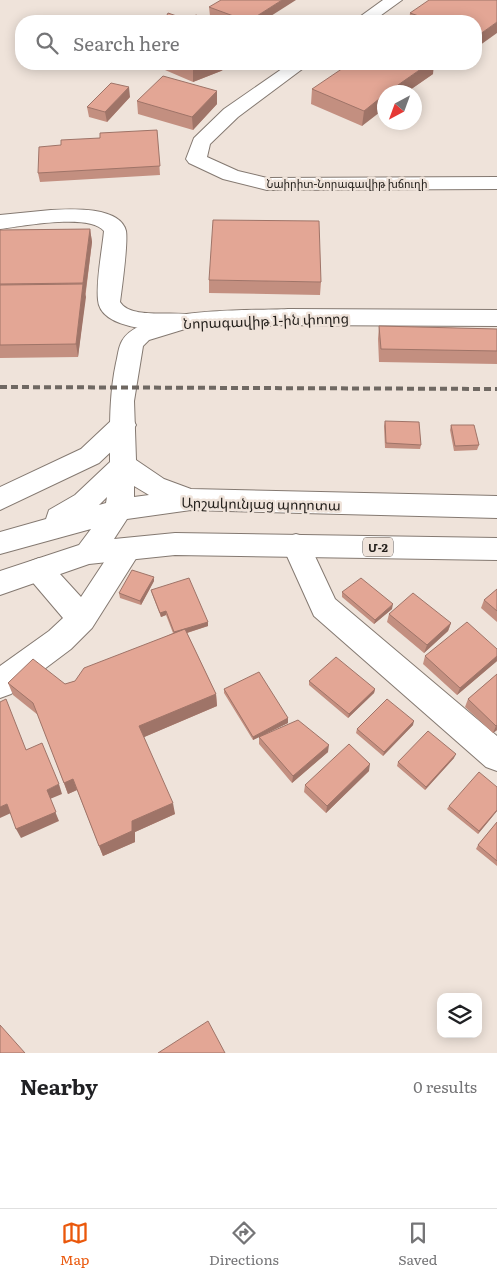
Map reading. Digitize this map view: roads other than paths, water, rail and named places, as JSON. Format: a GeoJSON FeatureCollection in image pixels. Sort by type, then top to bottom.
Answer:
{"type":"FeatureCollection","features":[{"type":"Feature","properties":{"kind":"main road"},"geometry":{"type":"LineString","coordinates":[[371,15],[394,0]]}},
{"type":"Feature","properties":{"kind":"main road","name":"Նաիրիտ-Նորագավիթ խճուղի"},"geometry":{"type":"LineString","coordinates":[[292,70],[231,114],[201,142],[196,159],[213,169],[238,178],[267,184],[497,182]]}},
{"type":"Feature","properties":{"kind":"main road"},"geometry":{"type":"LineString","coordinates":[[0,222],[51,218],[103,219],[112,225],[115,231],[109,302],[115,312],[134,320],[185,321]]}},
{"type":"Feature","properties":{"kind":"main road","name":"Նորագավիթ 1-ին փողոց"},"geometry":{"type":"LineString","coordinates":[[119,510],[123,465],[123,392],[132,344],[141,334],[159,327],[185,321],[288,317],[497,318]]}},
{"type":"Feature","properties":{"kind":"main road"},"geometry":{"type":"LineString","coordinates":[[0,499],[90,456],[123,425]]}},
{"type":"Feature","properties":{"kind":"main road"},"geometry":{"type":"LineString","coordinates":[[34,532],[85,502],[123,465],[155,486],[190,499]]}},
{"type":"Feature","properties":{"kind":"main road","name":"Արշակունյաց պողոտա"},"geometry":{"type":"LineString","coordinates":[[0,543],[34,532],[119,510],[190,499],[497,507]]}},
{"type":"Feature","properties":{"kind":"main road"},"geometry":{"type":"LineString","coordinates":[[89,553],[119,510]]}},
{"type":"Feature","properties":{"kind":"main road","name":"Մ-2"},"geometry":{"type":"LineString","coordinates":[[0,583],[89,553],[176,544],[497,549]]}},
{"type":"Feature","properties":{"kind":"main road"},"geometry":{"type":"LineString","coordinates":[[296,545],[324,607],[497,756]]}},
{"type":"Feature","properties":{"kind":"main road"},"geometry":{"type":"LineString","coordinates":[[0,684],[60,640],[82,619],[128,549]]}},
{"type":"Feature","properties":{"kind":"main road"},"geometry":{"type":"LineString","coordinates":[[39,570],[82,619]]}},
{"type":"Feature","properties":{"kind":"railway"},"geometry":{"type":"LineString","coordinates":[[0,387],[497,389]]}}]}
